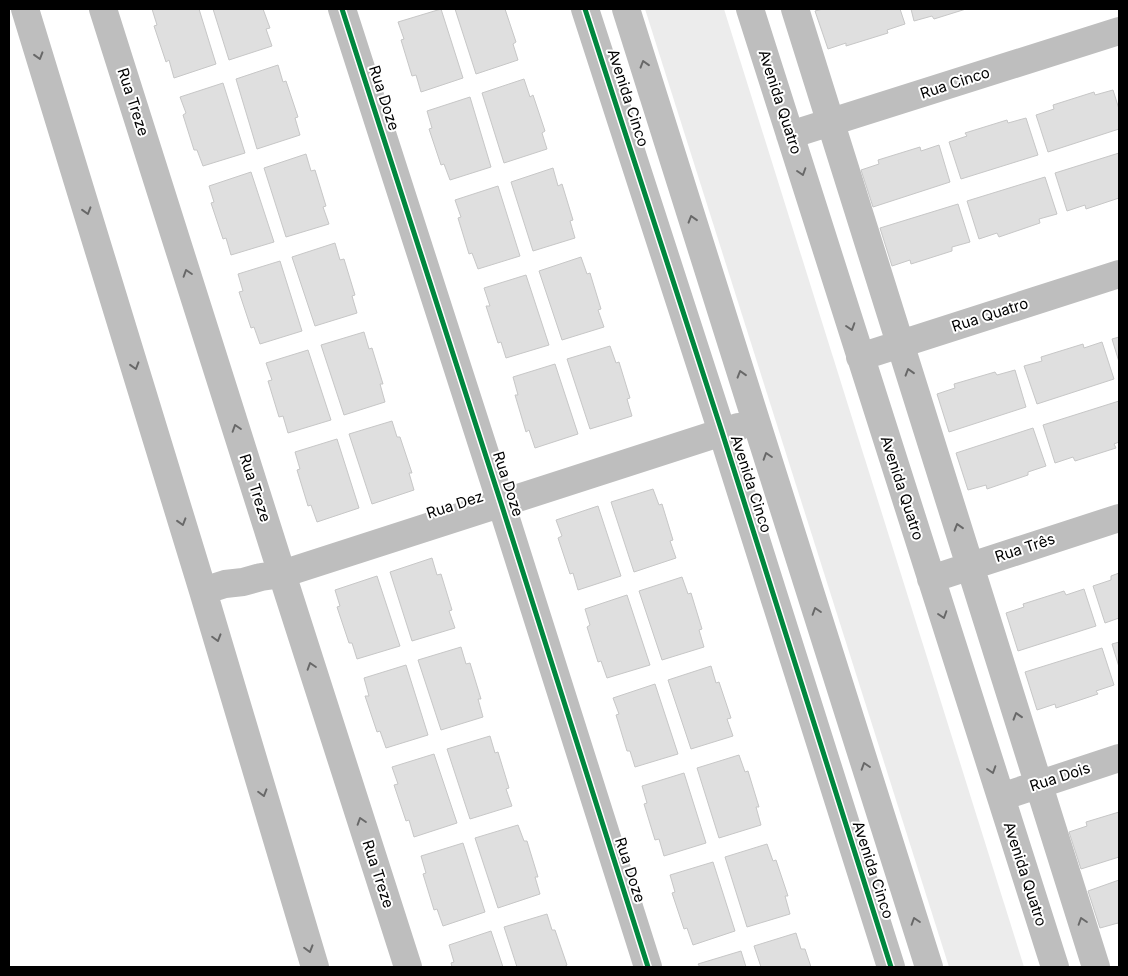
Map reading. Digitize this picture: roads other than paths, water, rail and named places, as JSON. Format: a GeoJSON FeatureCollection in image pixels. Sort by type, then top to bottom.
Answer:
{"type":"FeatureCollection","features":[{"type":"Feature","properties":{"kind":"street"},"geometry":{"type":"LineString","coordinates":[[25,9],[204,591],[315,967]]}},
{"type":"Feature","properties":{"kind":"street","name":"Rua Treze"},"geometry":{"type":"LineString","coordinates":[[103,9],[408,967]]}},
{"type":"Feature","properties":{"kind":"street","name":"Rua Doze"},"geometry":{"type":"LineString","coordinates":[[342,9],[648,967]]}},
{"type":"Feature","properties":{"kind":"street","name":"Avenida Cinco"},"geometry":{"type":"LineString","coordinates":[[585,9],[722,432],[891,967]]}},
{"type":"Feature","properties":{"kind":"street","name":"Avenida Cinco"},"geometry":{"type":"LineString","coordinates":[[626,9],[930,967]]}},
{"type":"Feature","properties":{"kind":"street","name":"Avenida Quatro"},"geometry":{"type":"LineString","coordinates":[[750,9],[1055,967]]}},
{"type":"Feature","properties":{"kind":"street"},"geometry":{"type":"LineString","coordinates":[[795,9],[1096,967]]}},
{"type":"Feature","properties":{"kind":"street","name":"Rua Cinco"},"geometry":{"type":"LineString","coordinates":[[790,135],[1119,31]]}},
{"type":"Feature","properties":{"kind":"street","name":"Rua Quatro"},"geometry":{"type":"LineString","coordinates":[[860,357],[1119,274]]}},
{"type":"Feature","properties":{"kind":"street","name":"Rua Dez"},"geometry":{"type":"LineString","coordinates":[[204,591],[225,584],[282,574],[756,421]]}},
{"type":"Feature","properties":{"kind":"street","name":"Rua Três"},"geometry":{"type":"LineString","coordinates":[[931,579],[1119,518]]}},
{"type":"Feature","properties":{"kind":"street","name":"Rua Dois"},"geometry":{"type":"LineString","coordinates":[[1001,797],[1119,758]]}}]}
